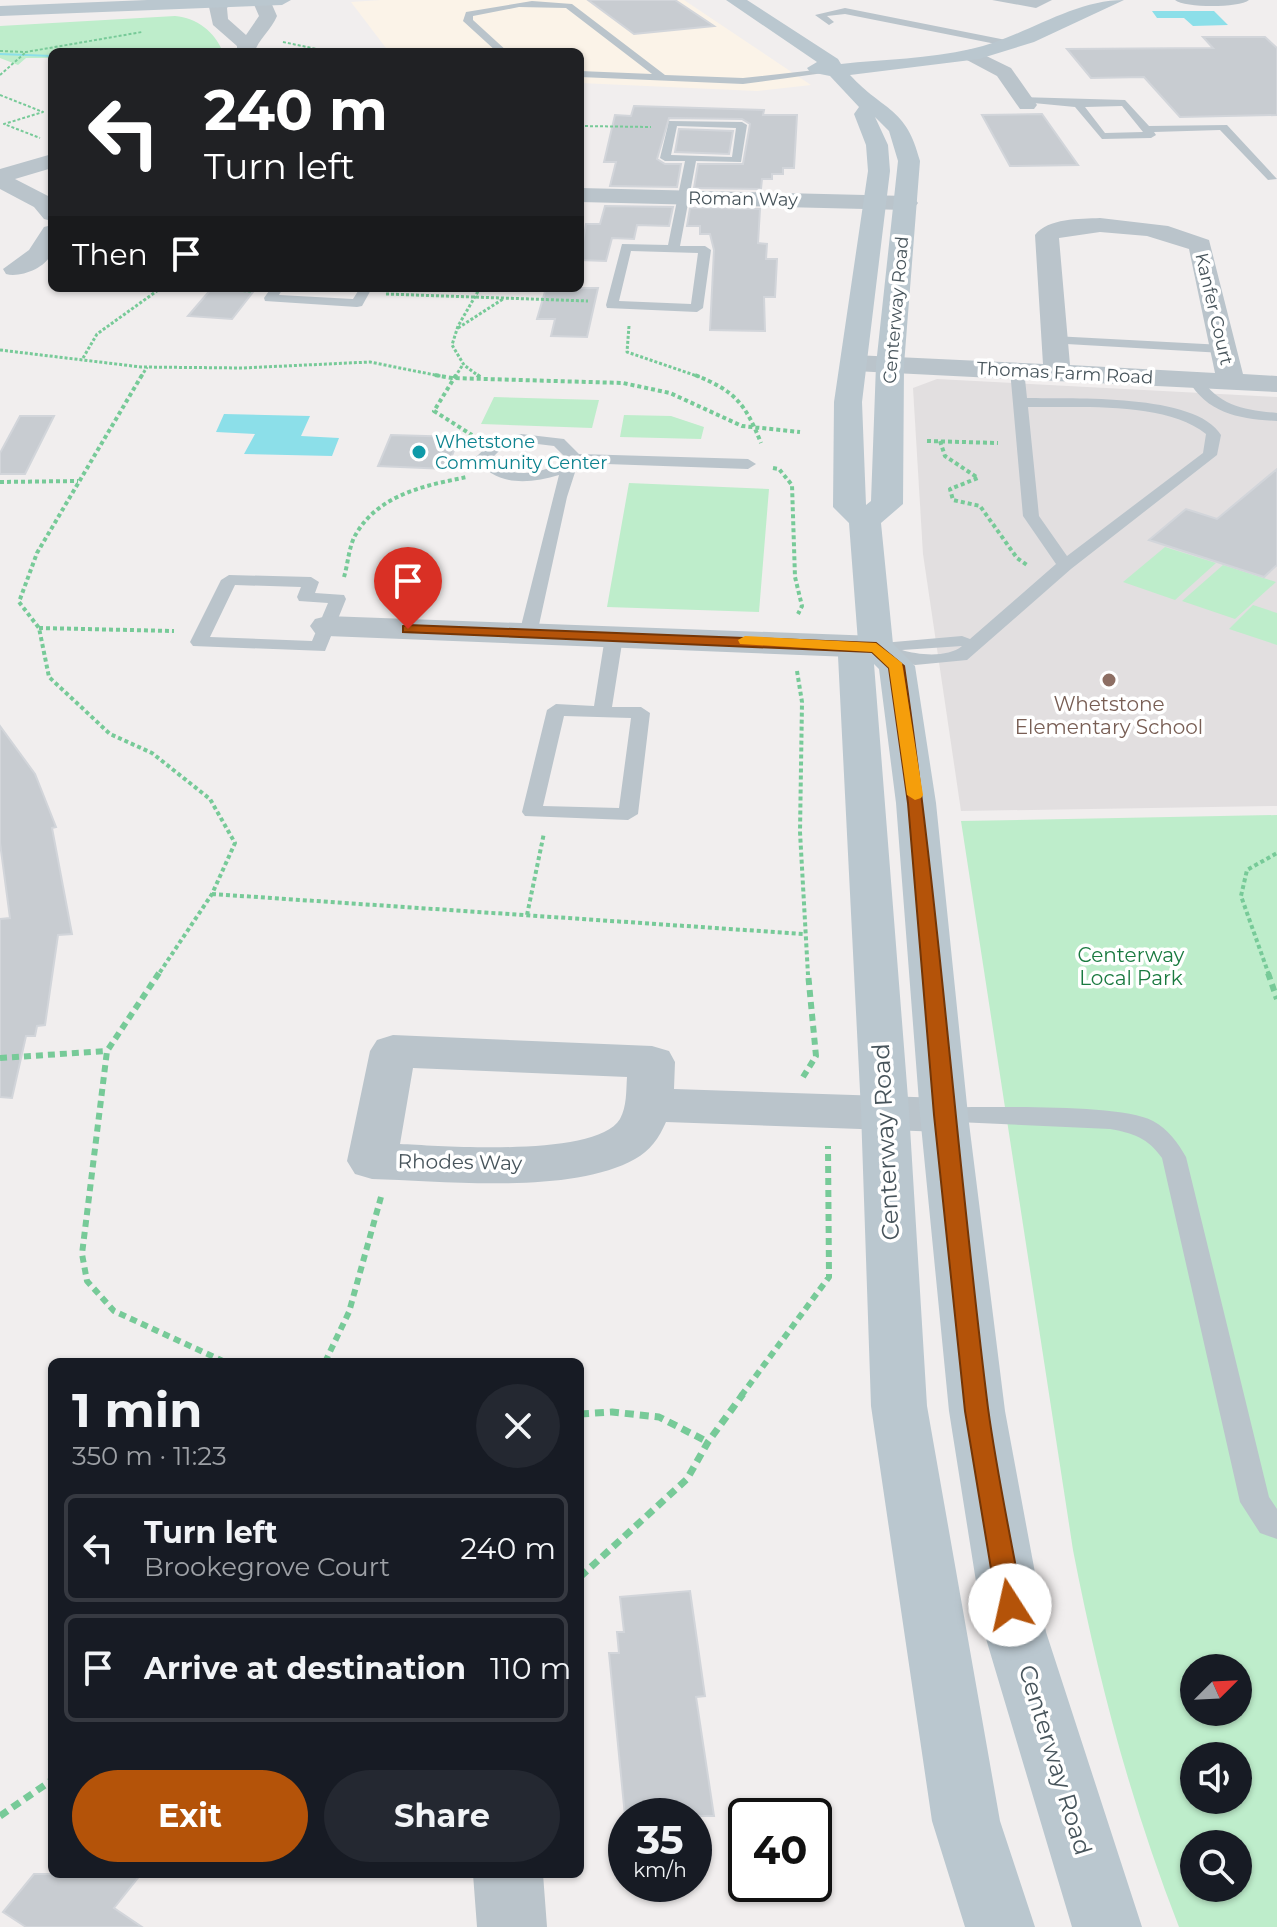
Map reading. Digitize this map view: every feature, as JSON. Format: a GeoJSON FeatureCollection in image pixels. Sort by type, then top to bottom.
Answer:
{"type":"FeatureCollection","features":[{"type":"Feature","properties":{"kind":"street"},"geometry":{"type":"LineString","coordinates":[[0,2],[72,0]]}},
{"type":"Feature","properties":{"kind":"street"},"geometry":{"type":"LineString","coordinates":[[223,1],[217,12],[219,21],[247,48],[263,29],[268,16],[262,0]]}},
{"type":"Feature","properties":{"kind":"street"},"geometry":{"type":"LineString","coordinates":[[0,11],[282,0]]}},
{"type":"Feature","properties":{"kind":"street"},"geometry":{"type":"LineString","coordinates":[[833,71],[972,55],[1011,44],[1115,0]]}},
{"type":"Feature","properties":{"kind":"street"},"geometry":{"type":"LineString","coordinates":[[1184,0],[1240,0]]}},
{"type":"Feature","properties":{"kind":"street","name":"Centerway Road"},"geometry":{"type":"LineString","coordinates":[[726,4],[806,65],[833,71],[856,90],[870,108],[886,113],[902,132],[909,161],[890,365],[887,504],[865,520]]}},
{"type":"Feature","properties":{"kind":"street"},"geometry":{"type":"LineString","coordinates":[[972,55],[1004,72],[1025,102]]}},
{"type":"Feature","properties":{"kind":"street","name":"Centerway Road"},"geometry":{"type":"LineString","coordinates":[[870,108],[864,114],[877,145],[879,171],[848,402],[849,507],[865,520],[876,647],[897,666],[916,803],[944,1115],[977,1411],[1015,1632],[1107,1927]]}},
{"type":"Feature","properties":{"kind":"street"},"geometry":{"type":"LineString","coordinates":[[0,178],[48,162]]}},
{"type":"Feature","properties":{"kind":"street"},"geometry":{"type":"LineString","coordinates":[[0,178],[42,202],[48,209]]}},
{"type":"Feature","properties":{"kind":"street","name":"Roman Way"},"geometry":{"type":"LineString","coordinates":[[584,195],[905,206]]}},
{"type":"Feature","properties":{"kind":"street","name":"Roman Way"},"geometry":{"type":"LineString","coordinates":[[584,201],[683,200]]}},
{"type":"Feature","properties":{"kind":"street","name":"Kanfer Court"},"geometry":{"type":"LineString","coordinates":[[1057,372],[1047,235],[1058,228],[1078,226],[1167,231],[1188,236],[1200,245],[1231,382]]}},
{"type":"Feature","properties":{"kind":"street"},"geometry":{"type":"LineString","coordinates":[[15,269],[38,255],[48,239]]}},
{"type":"Feature","properties":{"kind":"street","name":"Thomas Farm Road"},"geometry":{"type":"LineString","coordinates":[[854,363],[1277,384]]}},
{"type":"Feature","properties":{"kind":"street"},"geometry":{"type":"LineString","coordinates":[[332,612],[528,634],[876,647]]}},
{"type":"Feature","properties":{"kind":"street","name":"Centerway Road"},"geometry":{"type":"LineString","coordinates":[[876,647],[856,656],[885,1111],[899,1406],[966,1821],[1000,1927]]}},
{"type":"Feature","properties":{"kind":"street","name":"Rhodes Way"},"geometry":{"type":"LineString","coordinates":[[393,1051],[652,1062],[649,1105],[635,1135],[598,1155],[554,1164],[372,1161],[393,1051]]}},
{"type":"Feature","properties":{"kind":"street"},"geometry":{"type":"LineString","coordinates":[[649,1105],[944,1115]]}},
{"type":"Feature","properties":{"kind":"street"},"geometry":{"type":"LineString","coordinates":[[508,1878],[512,1927]]}},
{"type":"Feature","properties":{"kind":"lane"},"geometry":{"type":"LineString","coordinates":[[499,48],[467,18],[469,14],[498,1],[544,0],[565,4],[663,78]]}},
{"type":"Feature","properties":{"kind":"lane"},"geometry":{"type":"LineString","coordinates":[[996,0],[1036,5],[1048,0]]}},
{"type":"Feature","properties":{"kind":"lane"},"geometry":{"type":"LineString","coordinates":[[829,22],[819,15],[845,11],[1011,44]]}},
{"type":"Feature","properties":{"kind":"lane"},"geometry":{"type":"LineString","coordinates":[[584,74],[749,81],[833,71]]}},
{"type":"Feature","properties":{"kind":"lane"},"geometry":{"type":"LineString","coordinates":[[1025,102],[1125,103],[1151,135],[1102,136],[1078,104]]}},
{"type":"Feature","properties":{"kind":"lane"},"geometry":{"type":"LineString","coordinates":[[673,123],[742,125],[737,160],[691,158],[665,158],[673,123]]}},
{"type":"Feature","properties":{"kind":"lane"},"geometry":{"type":"LineString","coordinates":[[1146,129],[1223,127],[1272,178]]}},
{"type":"Feature","properties":{"kind":"lane"},"geometry":{"type":"LineString","coordinates":[[673,249],[691,158]]}},
{"type":"Feature","properties":{"kind":"lane"},"geometry":{"type":"LineString","coordinates":[[626,247],[673,249],[705,250],[697,308],[612,305],[626,247]]}},
{"type":"Feature","properties":{"kind":"lane"},"geometry":{"type":"LineString","coordinates":[[274,292],[270,298],[357,303],[370,292]]}},
{"type":"Feature","properties":{"kind":"lane"},"geometry":{"type":"LineString","coordinates":[[1054,340],[1223,349]]}},
{"type":"Feature","properties":{"kind":"lane"},"geometry":{"type":"LineString","coordinates":[[1017,370],[1031,516],[1060,569]]}},
{"type":"Feature","properties":{"kind":"lane"},"geometry":{"type":"LineString","coordinates":[[1195,380],[1209,399],[1226,410],[1277,417]]}},
{"type":"Feature","properties":{"kind":"lane"},"geometry":{"type":"LineString","coordinates":[[876,647],[915,660],[961,656],[1060,569],[1210,455],[1215,442],[1212,432],[1186,415],[1164,409],[1019,402]]}},
{"type":"Feature","properties":{"kind":"lane"},"geometry":{"type":"LineString","coordinates":[[528,634],[559,497],[572,461],[568,448],[536,438],[499,443],[487,451],[484,457],[486,463],[498,472],[522,477],[547,475],[572,461],[748,464]]}},
{"type":"Feature","properties":{"kind":"lane"},"geometry":{"type":"LineString","coordinates":[[229,580],[311,582],[305,597],[332,612],[319,647],[199,642],[229,580]]}},
{"type":"Feature","properties":{"kind":"lane"},"geometry":{"type":"LineString","coordinates":[[602,712],[614,637]]}},
{"type":"Feature","properties":{"kind":"lane"},"geometry":{"type":"LineString","coordinates":[[556,710],[602,712],[641,713],[628,814],[532,812],[556,710]]}},
{"type":"Feature","properties":{"kind":"lane"},"geometry":{"type":"LineString","coordinates":[[944,1115],[1110,1120],[1144,1127],[1163,1141],[1174,1157],[1255,1502],[1271,1524],[1277,1526]]}},
{"type":"Feature","properties":{"kind":"path"},"geometry":{"type":"LineString","coordinates":[[49,48],[145,31]]}},
{"type":"Feature","properties":{"kind":"path"},"geometry":{"type":"LineString","coordinates":[[274,41],[310,48]]}},
{"type":"Feature","properties":{"kind":"path"},"geometry":{"type":"LineString","coordinates":[[0,51],[26,52],[48,48]]}},
{"type":"Feature","properties":{"kind":"path"},"geometry":{"type":"LineString","coordinates":[[0,75],[26,52]]}},
{"type":"Feature","properties":{"kind":"path"},"geometry":{"type":"LineString","coordinates":[[0,95],[43,112],[4,124],[40,138]]}},
{"type":"Feature","properties":{"kind":"path"},"geometry":{"type":"LineString","coordinates":[[584,126],[672,128]]}},
{"type":"Feature","properties":{"kind":"path"},"geometry":{"type":"LineString","coordinates":[[83,358],[97,334],[155,292]]}},
{"type":"Feature","properties":{"kind":"path"},"geometry":{"type":"LineString","coordinates":[[395,292],[476,299],[613,301]]}},
{"type":"Feature","properties":{"kind":"path"},"geometry":{"type":"LineString","coordinates":[[479,292],[450,344],[453,355],[462,366],[483,379]]}},
{"type":"Feature","properties":{"kind":"path"},"geometry":{"type":"LineString","coordinates":[[457,328],[503,299]]}},
{"type":"Feature","properties":{"kind":"path"},"geometry":{"type":"LineString","coordinates":[[584,1573],[687,1479],[708,1442],[829,1277],[828,1142],[783,1109],[816,1056],[804,934],[798,793],[801,703],[799,676],[786,642],[802,606],[795,577],[792,485],[779,469],[748,464],[761,445],[746,407],[707,379],[627,352],[630,306]]}},
{"type":"Feature","properties":{"kind":"path"},"geometry":{"type":"LineString","coordinates":[[0,350],[147,367],[242,368],[370,362],[452,378],[623,383],[657,388],[725,420],[754,428],[800,432]]}},
{"type":"Feature","properties":{"kind":"path"},"geometry":{"type":"LineString","coordinates":[[147,367],[37,553],[19,602],[39,628],[49,677],[110,734],[152,753],[210,799],[235,843],[212,894],[107,1051],[82,1254],[87,1281],[114,1311],[216,1358]]}},
{"type":"Feature","properties":{"kind":"path"},"geometry":{"type":"LineString","coordinates":[[927,441],[1023,444]]}},
{"type":"Feature","properties":{"kind":"path"},"geometry":{"type":"LineString","coordinates":[[940,441],[945,456],[977,475],[972,482],[950,489],[953,500],[980,506],[1021,563],[1060,569]]}},
{"type":"Feature","properties":{"kind":"path"},"geometry":{"type":"LineString","coordinates":[[332,612],[356,534],[373,515],[417,487],[473,474]]}},
{"type":"Feature","properties":{"kind":"path"},"geometry":{"type":"LineString","coordinates":[[0,482],[79,481]]}},
{"type":"Feature","properties":{"kind":"path"},"geometry":{"type":"LineString","coordinates":[[39,628],[204,632]]}},
{"type":"Feature","properties":{"kind":"path"},"geometry":{"type":"LineString","coordinates":[[527,915],[548,812]]}},
{"type":"Feature","properties":{"kind":"path"},"geometry":{"type":"LineString","coordinates":[[1277,853],[1247,870],[1241,896],[1277,999]]}},
{"type":"Feature","properties":{"kind":"path"},"geometry":{"type":"LineString","coordinates":[[212,894],[804,934]]}},
{"type":"Feature","properties":{"kind":"path"},"geometry":{"type":"LineString","coordinates":[[0,1058],[107,1051]]}},
{"type":"Feature","properties":{"kind":"path"},"geometry":{"type":"LineString","coordinates":[[327,1358],[349,1312],[390,1161]]}},
{"type":"Feature","properties":{"kind":"path"},"geometry":{"type":"LineString","coordinates":[[584,1414],[612,1412],[659,1417],[708,1442]]}},
{"type":"Feature","properties":{"kind":"path"},"geometry":{"type":"LineString","coordinates":[[0,1816],[48,1783]]}},
{"type":"Feature","properties":{"kind":"shaded area"},"geometry":{"type":"Polygon","coordinates":[[[684,0],[811,85],[757,91],[584,83],[584,48],[386,48],[351,2],[684,0]]]}},
{"type":"Feature","properties":{"kind":"shaded area","name":"Whetstone Elementary School"},"geometry":{"type":"Polygon","coordinates":[[[937,379],[1277,397],[1277,806],[961,811],[923,554],[913,388],[937,379]]]}},
{"type":"Feature","properties":{"kind":"green space"},"geometry":{"type":"Polygon","coordinates":[[[175,16],[204,27],[221,48],[48,48],[48,58],[26,58],[18,65],[0,58],[0,26],[175,16]]]}},
{"type":"Feature","properties":{"kind":"green space"},"geometry":{"type":"Polygon","coordinates":[[[494,397],[599,400],[592,428],[481,424],[494,397]]]}},
{"type":"Feature","properties":{"kind":"green space"},"geometry":{"type":"Polygon","coordinates":[[[624,415],[671,416],[704,427],[701,439],[620,437],[624,415]]]}},
{"type":"Feature","properties":{"kind":"green space"},"geometry":{"type":"Polygon","coordinates":[[[629,483],[769,489],[759,612],[607,607],[629,483]]]}},
{"type":"Feature","properties":{"kind":"green space"},"geometry":{"type":"Polygon","coordinates":[[[1165,547],[1216,563],[1175,600],[1123,582],[1165,547]]]}},
{"type":"Feature","properties":{"kind":"green space"},"geometry":{"type":"Polygon","coordinates":[[[1223,565],[1276,582],[1235,619],[1182,601],[1223,565]]]}},
{"type":"Feature","properties":{"kind":"green space"},"geometry":{"type":"Polygon","coordinates":[[[1253,605],[1277,613],[1277,645],[1229,629],[1253,605]]]}},
{"type":"Feature","properties":{"kind":"green space","name":"Centerway Local Park"},"geometry":{"type":"Polygon","coordinates":[[[1277,815],[1277,1927],[1179,1927],[1117,1741],[1073,1550],[961,821],[1277,815]]]}},
{"type":"Feature","properties":{"kind":"water"},"geometry":{"type":"Polygon","coordinates":[[[1152,11],[1214,11],[1228,25],[1193,26],[1184,18],[1157,18],[1152,11]]]}},
{"type":"Feature","properties":{"kind":"water"},"geometry":{"type":"Polygon","coordinates":[[[224,414],[310,416],[301,436],[339,438],[332,456],[244,454],[255,434],[216,432],[224,414]]]}},
{"type":"Feature","properties":{"kind":"building"},"geometry":{"type":"Polygon","coordinates":[[[588,0],[675,0],[714,26],[634,34],[588,0]]]}},
{"type":"Feature","properties":{"kind":"building"},"geometry":{"type":"Polygon","coordinates":[[[1203,37],[1265,37],[1277,48],[1277,115],[1180,117],[1144,77],[1091,78],[1067,49],[1213,48],[1203,37]]]}},
{"type":"Feature","properties":{"kind":"building"},"geometry":{"type":"Polygon","coordinates":[[[634,106],[764,110],[763,115],[797,115],[794,168],[783,168],[783,174],[772,174],[772,179],[762,179],[761,189],[694,188],[698,164],[743,164],[750,124],[742,119],[669,118],[657,159],[665,164],[681,164],[677,187],[610,186],[616,162],[604,162],[615,115],[631,116],[634,106]]]}},
{"type":"Feature","properties":{"kind":"building"},"geometry":{"type":"Polygon","coordinates":[[[1042,114],[1078,165],[1010,166],[982,115],[1042,114]]]}},
{"type":"Feature","properties":{"kind":"building"},"geometry":{"type":"Polygon","coordinates":[[[679,129],[733,131],[729,154],[675,152],[679,129]]]}},
{"type":"Feature","properties":{"kind":"building"},"geometry":{"type":"Polygon","coordinates":[[[605,206],[673,207],[669,226],[637,225],[634,239],[612,238],[606,261],[584,260],[586,224],[600,224],[605,206]]]}},
{"type":"Feature","properties":{"kind":"building"},"geometry":{"type":"Polygon","coordinates":[[[690,208],[760,209],[758,243],[767,244],[766,259],[777,259],[775,297],[764,297],[765,331],[710,330],[714,250],[710,234],[700,234],[700,226],[687,226],[690,208]]]}},
{"type":"Feature","properties":{"kind":"building"},"geometry":{"type":"Polygon","coordinates":[[[584,288],[598,288],[587,337],[551,336],[555,319],[537,319],[545,292],[584,292],[584,288]]]}},
{"type":"Feature","properties":{"kind":"building"},"geometry":{"type":"Polygon","coordinates":[[[209,292],[253,292],[232,319],[188,316],[209,292]]]}},
{"type":"Feature","properties":{"kind":"building"},"geometry":{"type":"Polygon","coordinates":[[[20,416],[54,416],[25,474],[0,474],[0,453],[20,416]]]}},
{"type":"Feature","properties":{"kind":"building","name":"Whetstone Community Center"},"geometry":{"type":"Polygon","coordinates":[[[391,435],[459,437],[447,469],[378,466],[391,435]]]}},
{"type":"Feature","properties":{"kind":"building"},"geometry":{"type":"Polygon","coordinates":[[[1277,469],[1277,565],[1264,577],[1149,540],[1186,509],[1217,519],[1277,469]]]}},
{"type":"Feature","properties":{"kind":"building"},"geometry":{"type":"Polygon","coordinates":[[[0,726],[35,774],[56,827],[52,828],[72,934],[58,935],[45,1025],[37,1026],[35,1036],[26,1036],[12,1098],[0,1097],[0,919],[10,918],[0,843],[0,726]]]}},
{"type":"Feature","properties":{"kind":"building"},"geometry":{"type":"Polygon","coordinates":[[[690,1591],[705,1696],[696,1697],[711,1798],[623,1798],[609,1653],[619,1653],[617,1632],[624,1632],[620,1597],[690,1591]]]}},
{"type":"Feature","properties":{"kind":"building"},"geometry":{"type":"Polygon","coordinates":[[[34,1874],[48,1874],[48,1878],[138,1878],[114,1908],[142,1927],[26,1927],[3,1912],[34,1874]]]}},
{"type":"Feature","properties":{"kind":"waterway"},"geometry":{"type":"LineString","coordinates":[[0,54],[48,56]]}},
{"type":"Feature","properties":{"kind":"slow traffic"},"geometry":{"type":"LineString","coordinates":[[745,640],[876,647],[897,666],[915,795]]}},
{"type":"Feature","properties":{"kind":"place","name":"Whetstone Community Center"},"geometry":{"type":"Point","coordinates":[419,452]}},
{"type":"Feature","properties":{"kind":"place","name":"Whetstone Elementary School"},"geometry":{"type":"Point","coordinates":[1109,680]}},
{"type":"Feature","properties":{"kind":"route"},"geometry":{"type":"LineString","coordinates":[[408,629],[876,647],[897,666],[916,803],[944,1115],[977,1411],[1010,1605]]}}]}
